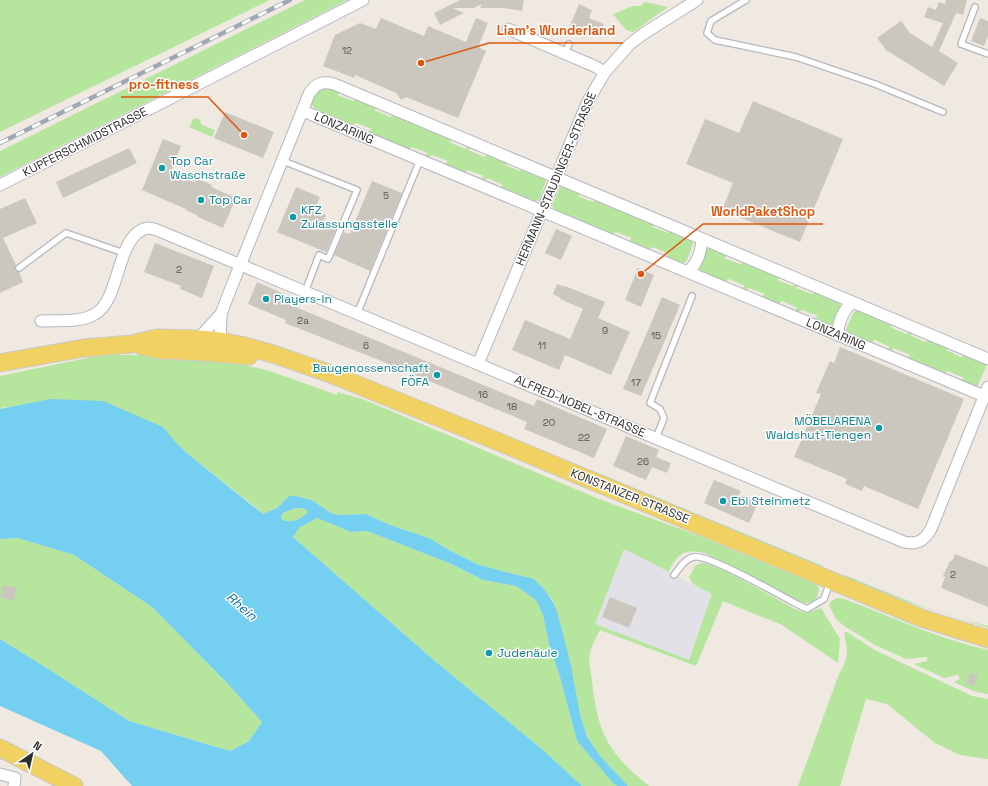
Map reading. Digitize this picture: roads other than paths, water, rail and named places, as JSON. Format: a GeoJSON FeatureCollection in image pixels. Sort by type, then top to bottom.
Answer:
{"type":"FeatureCollection","features":[{"type":"Feature","properties":{"kind":"main road","name":"KONSTANZER STRASSE"},"geometry":{"type":"LineString","coordinates":[[0,363],[84,348],[132,344],[157,338],[201,345],[244,356],[273,354]]}},
{"type":"Feature","properties":{"kind":"main road","name":"KONSTANZER STRASSE"},"geometry":{"type":"LineString","coordinates":[[201,345],[220,341],[245,346],[328,373],[499,442],[922,618],[988,639]]}},
{"type":"Feature","properties":{"kind":"main road"},"geometry":{"type":"LineString","coordinates":[[0,748],[74,786]]}},
{"type":"Feature","properties":{"kind":"street","name":"KUPFERSCHMIDSTRASSE"},"geometry":{"type":"LineString","coordinates":[[0,185],[363,0]]}},
{"type":"Feature","properties":{"kind":"street","name":"HERMANN-STAUDINGER-STRASSE"},"geometry":{"type":"LineString","coordinates":[[478,364],[588,101],[605,72],[629,45],[643,34],[697,0]]}},
{"type":"Feature","properties":{"kind":"street"},"geometry":{"type":"LineString","coordinates":[[508,29],[567,48],[605,72]]}},
{"type":"Feature","properties":{"kind":"street","name":"LONZARING"},"geometry":{"type":"LineString","coordinates":[[986,391],[838,335],[303,111],[309,94],[314,86],[319,83],[326,82],[345,89],[988,358]]}},
{"type":"Feature","properties":{"kind":"street"},"geometry":{"type":"LineString","coordinates":[[201,345],[221,314],[303,111]]}},
{"type":"Feature","properties":{"kind":"street","name":"ALFRED-NOBEL-STRASSE"},"geometry":{"type":"LineString","coordinates":[[41,321],[84,319],[97,314],[107,302],[124,253],[136,234],[148,228],[168,234],[904,542],[912,544],[920,542],[926,537],[930,529],[986,391]]}},
{"type":"Feature","properties":{"kind":"street"},"geometry":{"type":"LineString","coordinates":[[688,272],[694,266],[699,257],[702,239]]}},
{"type":"Feature","properties":{"kind":"street"},"geometry":{"type":"LineString","coordinates":[[838,335],[838,327],[841,317],[846,308],[852,302]]}},
{"type":"Feature","properties":{"kind":"street"},"geometry":{"type":"LineString","coordinates":[[220,341],[221,314]]}},
{"type":"Feature","properties":{"kind":"street"},"geometry":{"type":"LineString","coordinates":[[0,774],[15,778],[14,786]]}},
{"type":"Feature","properties":{"kind":"lane"},"geometry":{"type":"LineString","coordinates":[[746,0],[711,21],[706,33],[715,40],[796,57],[875,84],[943,112]]}},
{"type":"Feature","properties":{"kind":"lane"},"geometry":{"type":"LineString","coordinates":[[975,7],[961,44],[988,54]]}},
{"type":"Feature","properties":{"kind":"lane"},"geometry":{"type":"LineString","coordinates":[[357,314],[420,160]]}},
{"type":"Feature","properties":{"kind":"lane"},"geometry":{"type":"LineString","coordinates":[[283,161],[357,190],[328,259],[319,255],[305,292]]}},
{"type":"Feature","properties":{"kind":"lane"},"geometry":{"type":"LineString","coordinates":[[19,268],[66,233],[124,253]]}},
{"type":"Feature","properties":{"kind":"lane"},"geometry":{"type":"LineString","coordinates":[[656,438],[664,418],[660,409],[650,403],[692,296]]}},
{"type":"Feature","properties":{"kind":"lane"},"geometry":{"type":"LineString","coordinates":[[674,575],[685,561],[693,557],[704,557],[730,569],[799,606],[807,608],[824,599],[831,580]]}},
{"type":"Feature","properties":{"kind":"water","name":"Rhein"},"geometry":{"type":"Polygon","coordinates":[[[51,399],[103,401],[163,427],[178,445],[194,459],[263,514],[277,508],[289,496],[312,500],[331,513],[338,515],[366,514],[390,525],[429,538],[479,565],[534,579],[544,589],[553,602],[558,615],[571,666],[580,714],[587,737],[600,756],[628,786],[617,786],[614,784],[577,741],[560,677],[549,645],[543,615],[536,600],[516,586],[483,580],[449,563],[367,531],[351,532],[317,518],[299,528],[293,537],[436,662],[543,750],[582,786],[132,786],[101,751],[0,706],[0,639],[129,721],[230,751],[249,741],[262,722],[228,684],[152,607],[74,555],[18,538],[0,539],[0,409],[51,399]],[[296,508],[285,512],[281,515],[282,520],[293,521],[299,519],[308,512],[306,509],[296,508]]]}},
{"type":"Feature","properties":{"kind":"railway"},"geometry":{"type":"LineString","coordinates":[[0,143],[290,0]]}},
{"type":"Feature","properties":{"kind":"place","name":"Liam's Wunderland"},"geometry":{"type":"Point","coordinates":[421,63]}},
{"type":"Feature","properties":{"kind":"place","name":"pro-fitness"},"geometry":{"type":"Point","coordinates":[244,135]}},
{"type":"Feature","properties":{"kind":"place","name":"Top Car Waschstraße"},"geometry":{"type":"Point","coordinates":[162,168]}},
{"type":"Feature","properties":{"kind":"place","name":"Top Car"},"geometry":{"type":"Point","coordinates":[201,200]}},
{"type":"Feature","properties":{"kind":"place","name":"KFZ Zulassungsstelle"},"geometry":{"type":"Point","coordinates":[293,217]}},
{"type":"Feature","properties":{"kind":"place","name":"WorldPaketShop"},"geometry":{"type":"Point","coordinates":[641,274]}},
{"type":"Feature","properties":{"kind":"place","name":"Players-In"},"geometry":{"type":"Point","coordinates":[266,299]}},
{"type":"Feature","properties":{"kind":"place","name":"Baugenossenschaft FÖFA"},"geometry":{"type":"Point","coordinates":[437,375]}},
{"type":"Feature","properties":{"kind":"place","name":"MÖBELARENA Waldshut-Tiengen"},"geometry":{"type":"Point","coordinates":[879,428]}},
{"type":"Feature","properties":{"kind":"place","name":"Ebi Steinmetz"},"geometry":{"type":"Point","coordinates":[723,501]}},
{"type":"Feature","properties":{"kind":"place","name":"Judenäule"},"geometry":{"type":"Point","coordinates":[489,653]}}]}
